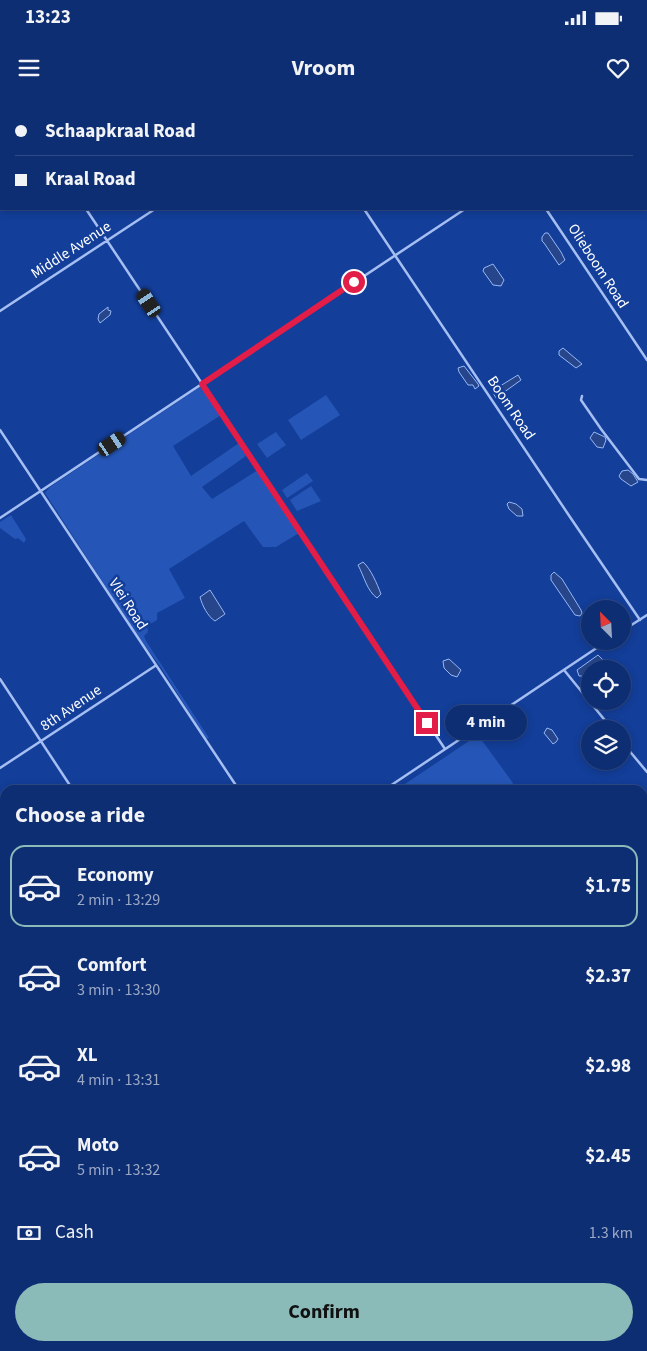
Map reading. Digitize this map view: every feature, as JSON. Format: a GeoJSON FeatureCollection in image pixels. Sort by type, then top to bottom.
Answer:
{"type":"FeatureCollection","features":[{"type":"Feature","properties":{"kind":"street"},"geometry":{"type":"LineString","coordinates":[[87,210],[445,749]]}},
{"type":"Feature","properties":{"kind":"street","name":"Middle Avenue"},"geometry":{"type":"LineString","coordinates":[[0,311],[153,210]]}},
{"type":"Feature","properties":{"kind":"street","name":"Boom Road"},"geometry":{"type":"LineString","coordinates":[[365,210],[640,620]]}},
{"type":"Feature","properties":{"kind":"street"},"geometry":{"type":"LineString","coordinates":[[0,518],[464,210]]}},
{"type":"Feature","properties":{"kind":"street","name":"Olieboom Road"},"geometry":{"type":"LineString","coordinates":[[547,210],[647,360]]}},
{"type":"Feature","properties":{"kind":"street"},"geometry":{"type":"LineString","coordinates":[[582,396],[580,399],[638,478],[647,480]]}},
{"type":"Feature","properties":{"kind":"street","name":"Vlei Road"},"geometry":{"type":"LineString","coordinates":[[0,430],[236,785]]}},
{"type":"Feature","properties":{"kind":"street"},"geometry":{"type":"LineString","coordinates":[[631,626],[647,615]]}},
{"type":"Feature","properties":{"kind":"street"},"geometry":{"type":"LineString","coordinates":[[391,785],[594,650]]}},
{"type":"Feature","properties":{"kind":"street","name":"8th Avenue"},"geometry":{"type":"LineString","coordinates":[[0,768],[155,666]]}},
{"type":"Feature","properties":{"kind":"street"},"geometry":{"type":"LineString","coordinates":[[564,670],[605,720]]}},
{"type":"Feature","properties":{"kind":"street"},"geometry":{"type":"LineString","coordinates":[[0,679],[1,685],[70,785]]}},
{"type":"Feature","properties":{"kind":"street"},"geometry":{"type":"LineString","coordinates":[[631,753],[647,772]]}},
{"type":"Feature","properties":{"kind":"shaded area"},"geometry":{"type":"Polygon","coordinates":[[[545,233],[548,233],[565,260],[559,265],[542,241],[545,233]]]}},
{"type":"Feature","properties":{"kind":"shaded area"},"geometry":{"type":"Polygon","coordinates":[[[493,264],[504,280],[501,286],[493,285],[483,271],[484,268],[493,264]]]}},
{"type":"Feature","properties":{"kind":"shaded area"},"geometry":{"type":"Polygon","coordinates":[[[108,307],[108,310],[111,311],[110,315],[100,323],[98,319],[99,314],[108,307]]]}},
{"type":"Feature","properties":{"kind":"shaded area"},"geometry":{"type":"Polygon","coordinates":[[[563,348],[582,364],[576,368],[559,355],[559,351],[563,348]]]}},
{"type":"Feature","properties":{"kind":"shaded area"},"geometry":{"type":"Polygon","coordinates":[[[464,366],[479,386],[475,389],[473,385],[468,385],[459,372],[458,368],[464,366]]]}},
{"type":"Feature","properties":{"kind":"shaded area"},"geometry":{"type":"Polygon","coordinates":[[[518,375],[521,380],[496,398],[492,391],[518,375]]]}},
{"type":"Feature","properties":{"kind":"shaded area"},"geometry":{"type":"Polygon","coordinates":[[[200,387],[204,388],[221,415],[173,446],[191,476],[239,443],[246,456],[202,487],[212,499],[258,470],[299,533],[276,547],[263,547],[244,521],[169,569],[185,598],[157,613],[157,620],[147,626],[148,632],[144,636],[209,738],[206,739],[45,493],[50,487],[200,387]]]}},
{"type":"Feature","properties":{"kind":"shaded area"},"geometry":{"type":"Polygon","coordinates":[[[326,395],[340,415],[301,440],[288,420],[326,395]]]}},
{"type":"Feature","properties":{"kind":"shaded area"},"geometry":{"type":"Polygon","coordinates":[[[276,432],[286,445],[267,458],[257,444],[276,432]]]}},
{"type":"Feature","properties":{"kind":"shaded area"},"geometry":{"type":"Polygon","coordinates":[[[594,432],[605,437],[606,440],[603,448],[597,447],[590,438],[594,432]]]}},
{"type":"Feature","properties":{"kind":"shaded area"},"geometry":{"type":"Polygon","coordinates":[[[628,470],[638,482],[631,486],[619,476],[622,471],[628,470]]]}},
{"type":"Feature","properties":{"kind":"shaded area"},"geometry":{"type":"Polygon","coordinates":[[[307,473],[313,481],[287,498],[282,490],[307,473]]]}},
{"type":"Feature","properties":{"kind":"shaded area"},"geometry":{"type":"Polygon","coordinates":[[[311,486],[321,501],[297,511],[290,500],[311,486]]]}},
{"type":"Feature","properties":{"kind":"shaded area"},"geometry":{"type":"Polygon","coordinates":[[[509,502],[516,504],[522,509],[523,516],[517,516],[509,509],[507,504],[509,502]]]}},
{"type":"Feature","properties":{"kind":"shaded area"},"geometry":{"type":"Polygon","coordinates":[[[11,515],[26,539],[24,543],[0,528],[0,522],[11,515]]]}},
{"type":"Feature","properties":{"kind":"shaded area"},"geometry":{"type":"Polygon","coordinates":[[[363,562],[376,581],[381,594],[377,598],[368,587],[358,565],[363,562]]]}},
{"type":"Feature","properties":{"kind":"shaded area"},"geometry":{"type":"Polygon","coordinates":[[[554,572],[562,579],[581,610],[580,616],[575,615],[551,580],[551,575],[554,572]]]}},
{"type":"Feature","properties":{"kind":"shaded area"},"geometry":{"type":"Polygon","coordinates":[[[210,590],[225,614],[215,621],[206,611],[200,597],[210,590]]]}},
{"type":"Feature","properties":{"kind":"shaded area"},"geometry":{"type":"Polygon","coordinates":[[[598,655],[603,660],[591,660],[598,655]]]}},
{"type":"Feature","properties":{"kind":"shaded area"},"geometry":{"type":"Polygon","coordinates":[[[449,659],[461,670],[457,677],[451,675],[444,668],[443,661],[449,659]]]}},
{"type":"Feature","properties":{"kind":"shaded area"},"geometry":{"type":"Polygon","coordinates":[[[581,667],[581,676],[579,676],[577,670],[581,667]]]}},
{"type":"Feature","properties":{"kind":"shaded area"},"geometry":{"type":"Polygon","coordinates":[[[547,728],[552,730],[558,739],[553,744],[544,733],[547,728]]]}},
{"type":"Feature","properties":{"kind":"shaded area"},"geometry":{"type":"Polygon","coordinates":[[[478,735],[513,783],[512,785],[403,785],[478,735]]]}},
{"type":"Feature","properties":{"kind":"route"},"geometry":{"type":"LineString","coordinates":[[354,282],[202,384],[427,723]]}}]}
